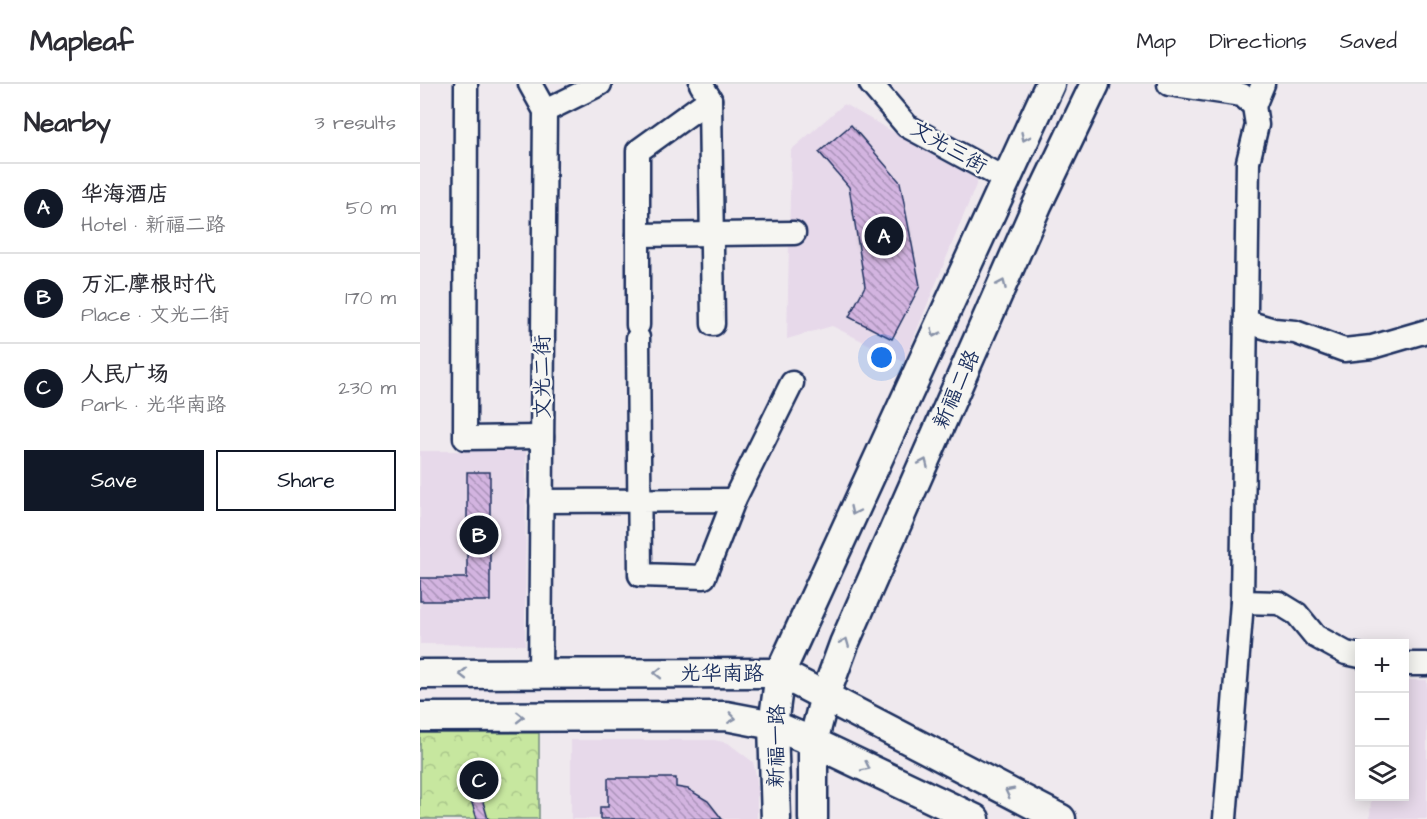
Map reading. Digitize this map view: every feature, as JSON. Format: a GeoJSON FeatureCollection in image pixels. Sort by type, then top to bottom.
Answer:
{"type":"FeatureCollection","features":[{"type":"Feature","properties":{"kind":"main road","name":"新福二路"},"geometry":{"type":"LineString","coordinates":[[780,673],[1050,84]]}},
{"type":"Feature","properties":{"kind":"main road","name":"新福二路"},"geometry":{"type":"LineString","coordinates":[[825,696],[844,644],[1037,205],[1095,84]]}},
{"type":"Feature","properties":{"kind":"main road","name":"光华南路"},"geometry":{"type":"LineString","coordinates":[[420,674],[780,673],[1061,819]]}},
{"type":"Feature","properties":{"kind":"main road","name":"新福一路"},"geometry":{"type":"LineString","coordinates":[[776,819],[772,725],[780,673]]}},
{"type":"Feature","properties":{"kind":"main road","name":"新福一路"},"geometry":{"type":"LineString","coordinates":[[813,819],[813,742],[825,696]]}},
{"type":"Feature","properties":{"kind":"main road","name":"光华南路"},"geometry":{"type":"LineString","coordinates":[[420,717],[726,716],[772,725],[813,742]]}},
{"type":"Feature","properties":{"kind":"main road"},"geometry":{"type":"LineString","coordinates":[[813,742],[975,819]]}},
{"type":"Feature","properties":{"kind":"street"},"geometry":{"type":"LineString","coordinates":[[466,84],[465,438],[542,437]]}},
{"type":"Feature","properties":{"kind":"street","name":"文光二街"},"geometry":{"type":"LineString","coordinates":[[530,84],[545,111],[540,674]]}},
{"type":"Feature","properties":{"kind":"street"},"geometry":{"type":"LineString","coordinates":[[545,111],[600,84]]}},
{"type":"Feature","properties":{"kind":"street","name":"文光三街"},"geometry":{"type":"LineString","coordinates":[[871,84],[908,126],[1005,179]]}},
{"type":"Feature","properties":{"kind":"street"},"geometry":{"type":"LineString","coordinates":[[1169,84],[1242,95],[1254,106]]}},
{"type":"Feature","properties":{"kind":"street"},"geometry":{"type":"LineString","coordinates":[[1225,819],[1242,602],[1248,162],[1257,125],[1254,106],[1263,84]]}},
{"type":"Feature","properties":{"kind":"street"},"geometry":{"type":"LineString","coordinates":[[705,92],[712,324]]}},
{"type":"Feature","properties":{"kind":"street"},"geometry":{"type":"LineString","coordinates":[[705,92],[638,151],[640,575],[704,577],[734,500],[792,383]]}},
{"type":"Feature","properties":{"kind":"street"},"geometry":{"type":"LineString","coordinates":[[638,235],[794,233]]}},
{"type":"Feature","properties":{"kind":"street"},"geometry":{"type":"LineString","coordinates":[[1247,322],[1274,330],[1295,332],[1344,350],[1372,347],[1427,331]]}},
{"type":"Feature","properties":{"kind":"street"},"geometry":{"type":"LineString","coordinates":[[541,501],[734,500]]}},
{"type":"Feature","properties":{"kind":"street"},"geometry":{"type":"LineString","coordinates":[[1242,602],[1279,603],[1296,614],[1315,636],[1355,655]]}},
{"type":"Feature","properties":{"kind":"street"},"geometry":{"type":"LineString","coordinates":[[1409,664],[1427,664]]}},
{"type":"Feature","properties":{"kind":"shaded area"},"geometry":{"type":"Polygon","coordinates":[[[844,104],[978,180],[904,362],[832,326],[787,339],[791,150],[844,104]]]}},
{"type":"Feature","properties":{"kind":"shaded area"},"geometry":{"type":"Polygon","coordinates":[[[420,451],[526,451],[525,645],[420,644],[420,451]]]}},
{"type":"Feature","properties":{"kind":"shaded area"},"geometry":{"type":"Polygon","coordinates":[[[1409,680],[1427,680],[1427,819],[1370,819],[1371,801],[1409,801],[1409,680]]]}},
{"type":"Feature","properties":{"kind":"shaded area"},"geometry":{"type":"Polygon","coordinates":[[[571,740],[714,740],[728,743],[753,762],[757,779],[757,819],[571,819],[571,740]]]}},
{"type":"Feature","properties":{"kind":"green space"},"geometry":{"type":"Polygon","coordinates":[[[420,733],[539,733],[539,819],[420,819],[420,733]]]}},
{"type":"Feature","properties":{"kind":"building"},"geometry":{"type":"Polygon","coordinates":[[[851,125],[900,182],[920,286],[892,339],[849,317],[865,286],[849,187],[819,152],[851,125]]]}},
{"type":"Feature","properties":{"kind":"building"},"geometry":{"type":"Polygon","coordinates":[[[467,472],[490,472],[490,601],[420,601],[420,578],[467,578],[467,472]]]}},
{"type":"Feature","properties":{"kind":"building"},"geometry":{"type":"Polygon","coordinates":[[[466,777],[482,798],[488,819],[477,819],[472,803],[458,785],[466,777]]]}},
{"type":"Feature","properties":{"kind":"building"},"geometry":{"type":"Polygon","coordinates":[[[608,778],[676,778],[676,787],[688,789],[708,801],[722,819],[600,819],[600,807],[608,807],[608,778]]]}},
{"type":"Feature","properties":{"kind":"place","name":"华海酒店"},"geometry":{"type":"Point","coordinates":[884,236]}},
{"type":"Feature","properties":{"kind":"place","name":"万汇·摩根时代"},"geometry":{"type":"Point","coordinates":[479,535]}},
{"type":"Feature","properties":{"kind":"place","name":"人民广场"},"geometry":{"type":"Point","coordinates":[479,780]}}]}
